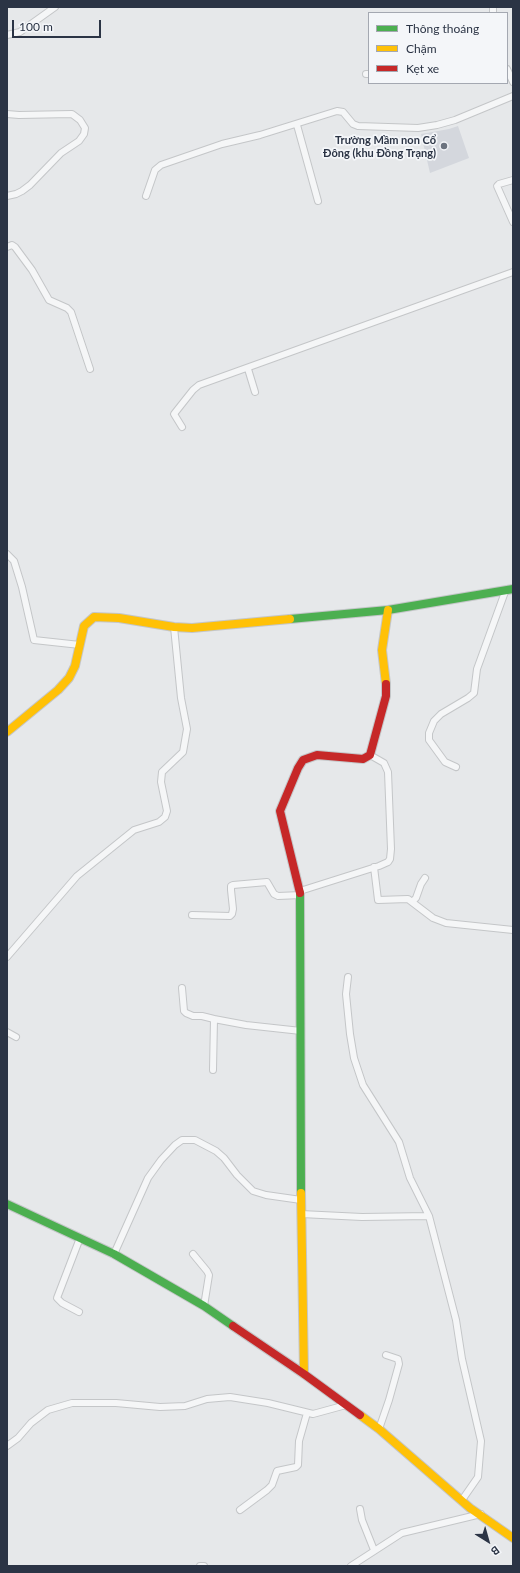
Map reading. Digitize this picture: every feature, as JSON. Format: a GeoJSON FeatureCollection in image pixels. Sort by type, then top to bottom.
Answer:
{"type":"FeatureCollection","features":[{"type":"Feature","properties":{"kind":"street"},"geometry":{"type":"LineString","coordinates":[[7,35],[20,32],[55,7]]}},
{"type":"Feature","properties":{"kind":"street"},"geometry":{"type":"LineString","coordinates":[[508,71],[513,82]]}},
{"type":"Feature","properties":{"kind":"street"},"geometry":{"type":"LineString","coordinates":[[146,196],[155,170],[161,164],[222,144],[260,136],[341,111],[345,113],[353,124],[358,126],[418,128],[455,120],[513,96]]}},
{"type":"Feature","properties":{"kind":"street"},"geometry":{"type":"LineString","coordinates":[[7,114],[72,114],[80,120],[85,128],[84,134],[79,141],[61,153],[30,185],[16,194],[7,196]]}},
{"type":"Feature","properties":{"kind":"street"},"geometry":{"type":"LineString","coordinates":[[297,125],[318,201]]}},
{"type":"Feature","properties":{"kind":"street"},"geometry":{"type":"LineString","coordinates":[[513,180],[497,186],[513,222]]}},
{"type":"Feature","properties":{"kind":"street"},"geometry":{"type":"LineString","coordinates":[[7,247],[12,245],[15,247],[32,270],[48,300],[67,308],[71,312],[90,369]]}},
{"type":"Feature","properties":{"kind":"street"},"geometry":{"type":"LineString","coordinates":[[182,427],[174,414],[193,390],[199,386],[513,272]]}},
{"type":"Feature","properties":{"kind":"street"},"geometry":{"type":"LineString","coordinates":[[248,369],[255,392]]}},
{"type":"Feature","properties":{"kind":"street"},"geometry":{"type":"LineString","coordinates":[[7,554],[14,561],[34,640],[80,645]]}},
{"type":"Feature","properties":{"kind":"street"},"geometry":{"type":"LineString","coordinates":[[7,732],[65,684],[72,673],[84,626],[94,617],[119,618],[174,627],[192,628],[388,610],[509,590]]}},
{"type":"Feature","properties":{"kind":"street"},"geometry":{"type":"LineString","coordinates":[[456,767],[445,762],[429,740],[429,733],[434,721],[441,714],[474,693],[477,669],[509,590]]}},
{"type":"Feature","properties":{"kind":"street"},"geometry":{"type":"LineString","coordinates":[[304,1374],[301,1214],[301,893],[280,815],[281,808],[298,768],[303,760],[317,755],[363,759],[370,755],[386,696],[386,676],[382,650],[388,610]]}},
{"type":"Feature","properties":{"kind":"street"},"geometry":{"type":"LineString","coordinates":[[7,956],[77,876],[134,830],[159,822],[165,817],[167,811],[161,782],[162,772],[183,752],[187,729],[180,698],[174,627]]}},
{"type":"Feature","properties":{"kind":"street"},"geometry":{"type":"LineString","coordinates":[[192,915],[230,916],[233,909],[231,886],[233,885],[267,882],[274,894],[278,896],[301,893],[388,862],[391,856],[389,777],[384,763],[370,755]]}},
{"type":"Feature","properties":{"kind":"street"},"geometry":{"type":"LineString","coordinates":[[374,867],[378,900],[402,898],[413,901],[433,918],[440,921],[513,930]]}},
{"type":"Feature","properties":{"kind":"street"},"geometry":{"type":"LineString","coordinates":[[413,901],[416,898],[420,884],[425,878]]}},
{"type":"Feature","properties":{"kind":"street"},"geometry":{"type":"LineString","coordinates":[[348,977],[346,994],[354,1058],[363,1085],[399,1142],[410,1178],[429,1216],[450,1298],[481,1441],[478,1477],[462,1500]]}},
{"type":"Feature","properties":{"kind":"street"},"geometry":{"type":"LineString","coordinates":[[182,988],[184,1011],[193,1016],[202,1016],[246,1025],[301,1031]]}},
{"type":"Feature","properties":{"kind":"street"},"geometry":{"type":"LineString","coordinates":[[213,1070],[214,1019]]}},
{"type":"Feature","properties":{"kind":"street"},"geometry":{"type":"LineString","coordinates":[[7,1032],[16,1037]]}},
{"type":"Feature","properties":{"kind":"street"},"geometry":{"type":"LineString","coordinates":[[114,1254],[148,1178],[161,1160],[175,1145],[182,1140],[195,1140],[216,1151],[253,1191],[266,1195],[301,1200]]}},
{"type":"Feature","properties":{"kind":"street"},"geometry":{"type":"LineString","coordinates":[[7,1204],[114,1254],[204,1306],[304,1374],[379,1429],[470,1508],[481,1514],[513,1538]]}},
{"type":"Feature","properties":{"kind":"street"},"geometry":{"type":"LineString","coordinates":[[301,1214],[362,1217],[429,1216]]}},
{"type":"Feature","properties":{"kind":"street"},"geometry":{"type":"LineString","coordinates":[[79,1312],[62,1303],[57,1298],[80,1238]]}},
{"type":"Feature","properties":{"kind":"street"},"geometry":{"type":"LineString","coordinates":[[193,1254],[207,1270],[209,1275],[204,1306]]}},
{"type":"Feature","properties":{"kind":"street"},"geometry":{"type":"LineString","coordinates":[[379,1429],[390,1400],[398,1364],[398,1359],[386,1355]]}},
{"type":"Feature","properties":{"kind":"street"},"geometry":{"type":"LineString","coordinates":[[7,1446],[18,1438],[31,1423],[48,1410],[72,1402],[116,1403],[160,1407],[185,1406],[207,1399],[230,1397],[268,1403],[313,1414],[346,1405]]}},
{"type":"Feature","properties":{"kind":"street"},"geometry":{"type":"LineString","coordinates":[[240,1510],[272,1485],[277,1471],[296,1467],[298,1465],[300,1441],[307,1413]]}},
{"type":"Feature","properties":{"kind":"street"},"geometry":{"type":"LineString","coordinates":[[360,1509],[362,1520],[374,1550]]}},
{"type":"Feature","properties":{"kind":"street"},"geometry":{"type":"LineString","coordinates":[[351,1566],[402,1533],[481,1514]]}},
{"type":"Feature","properties":{"kind":"shaded area","name":"Trường Mầm non Cổ Đông (khu Đồng Trạng)"},"geometry":{"type":"Polygon","coordinates":[[[458,126],[469,158],[430,173],[421,134],[458,126]]]}},
{"type":"Feature","properties":{"kind":"traffic: fast"},"geometry":{"type":"LineString","coordinates":[[290,619],[388,610],[513,589]]}},
{"type":"Feature","properties":{"kind":"traffic: fast"},"geometry":{"type":"LineString","coordinates":[[300,893],[301,1193]]}},
{"type":"Feature","properties":{"kind":"traffic: fast"},"geometry":{"type":"LineString","coordinates":[[7,1204],[114,1254],[204,1306],[233,1326]]}},
{"type":"Feature","properties":{"kind":"traffic: slow"},"geometry":{"type":"LineString","coordinates":[[386,684],[382,650],[388,610]]}},
{"type":"Feature","properties":{"kind":"traffic: slow"},"geometry":{"type":"LineString","coordinates":[[7,732],[58,690],[69,678],[75,666],[84,626],[94,617],[119,618],[174,627],[192,628],[290,619]]}},
{"type":"Feature","properties":{"kind":"traffic: slow"},"geometry":{"type":"LineString","coordinates":[[301,1193],[304,1374]]}},
{"type":"Feature","properties":{"kind":"traffic: slow"},"geometry":{"type":"LineString","coordinates":[[360,1415],[379,1429],[470,1508],[513,1538]]}},
{"type":"Feature","properties":{"kind":"traffic: jam"},"geometry":{"type":"LineString","coordinates":[[300,893],[280,811],[298,768],[303,760],[317,755],[363,759],[370,755],[386,696],[386,684]]}},
{"type":"Feature","properties":{"kind":"traffic: jam"},"geometry":{"type":"LineString","coordinates":[[233,1326],[304,1374],[360,1415]]}},
{"type":"Feature","properties":{"kind":"place","name":"Trường Mầm non Cổ Đông (khu Đồng Trạng)"},"geometry":{"type":"Point","coordinates":[444,146]}}]}
